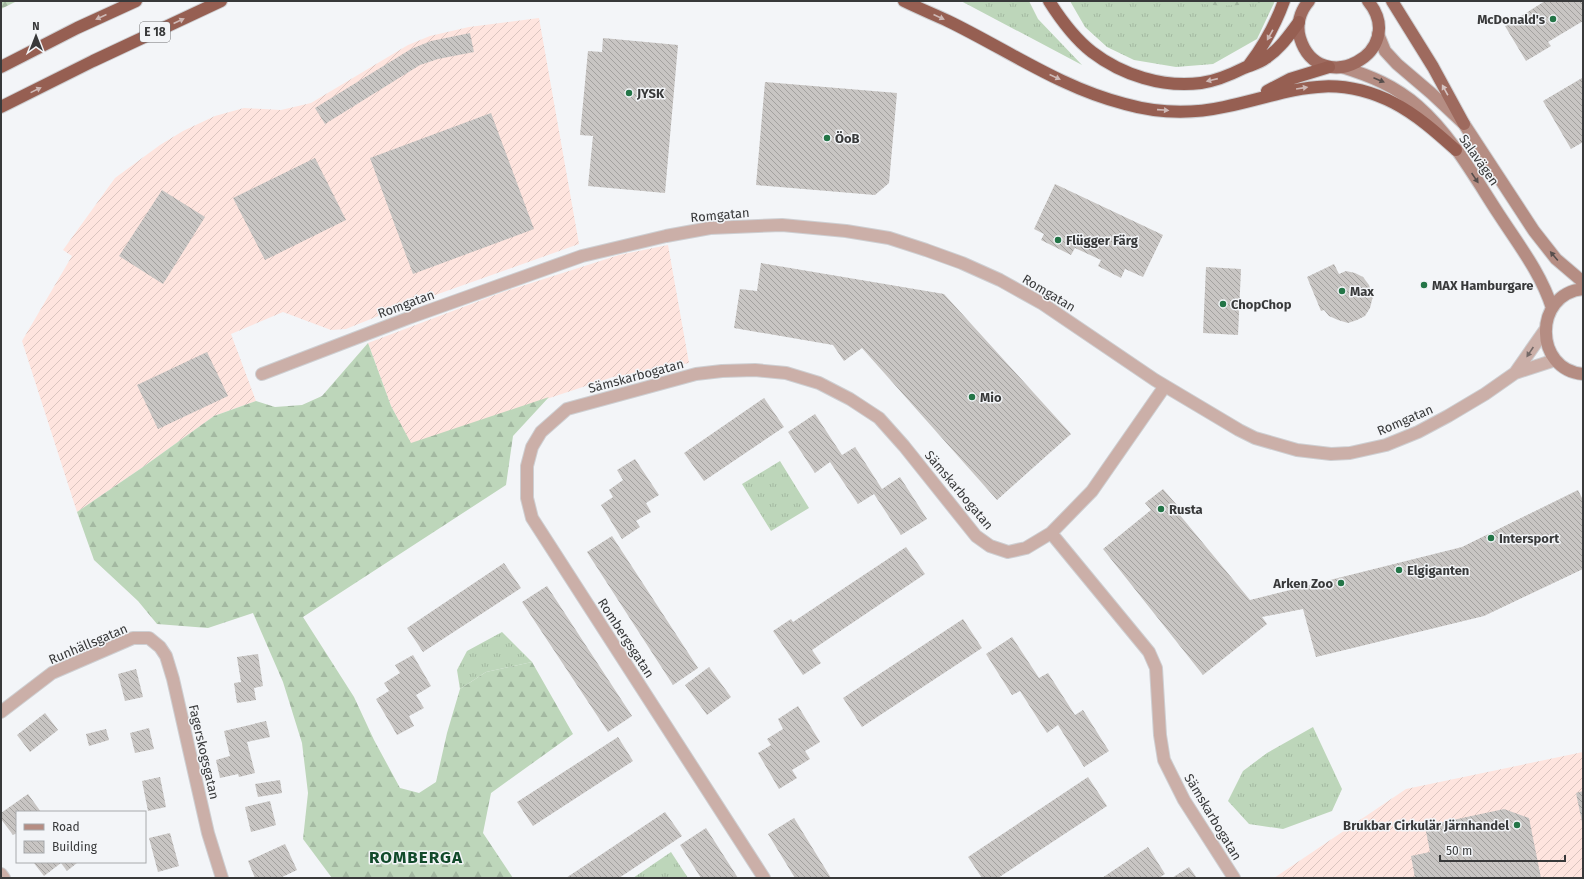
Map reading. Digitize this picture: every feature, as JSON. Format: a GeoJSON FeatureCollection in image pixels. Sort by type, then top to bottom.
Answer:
{"type":"FeatureCollection","features":[{"type":"Feature","properties":{"kind":"highway"},"geometry":{"type":"LineString","coordinates":[[1,67],[77,28],[136,1]]}},
{"type":"Feature","properties":{"kind":"highway"},"geometry":{"type":"LineString","coordinates":[[904,1],[948,21],[1034,67],[1085,91],[1125,104],[1154,110],[1201,110],[1224,107],[1290,90],[1315,86],[1337,86],[1357,89],[1394,103],[1428,126],[1456,150]]}},
{"type":"Feature","properties":{"kind":"highway"},"geometry":{"type":"LineString","coordinates":[[1049,1],[1061,20],[1075,36],[1092,52],[1110,64],[1131,74],[1154,81],[1176,83],[1201,83],[1226,77],[1266,59],[1286,39],[1301,11],[1309,1]]}},
{"type":"Feature","properties":{"kind":"highway"},"geometry":{"type":"LineString","coordinates":[[1248,66],[1264,45],[1275,26],[1284,1]]}},
{"type":"Feature","properties":{"kind":"highway"},"geometry":{"type":"LineString","coordinates":[[1301,11],[1299,34],[1302,45],[1309,55],[1318,62],[1329,67],[1342,68],[1357,62],[1369,53],[1375,44],[1378,34],[1378,24],[1376,15],[1368,1]]}},
{"type":"Feature","properties":{"kind":"highway"},"geometry":{"type":"LineString","coordinates":[[1392,1],[1433,67],[1464,124]]}},
{"type":"Feature","properties":{"kind":"highway","name":"E 18"},"geometry":{"type":"LineString","coordinates":[[1,107],[221,2]]}},
{"type":"Feature","properties":{"kind":"highway"},"geometry":{"type":"LineString","coordinates":[[1250,100],[1290,79],[1329,67]]}},
{"type":"Feature","properties":{"kind":"main road","name":"Salavägen"},"geometry":{"type":"LineString","coordinates":[[1378,34],[1385,50],[1397,64],[1464,124],[1534,231],[1556,259],[1583,282]]}},
{"type":"Feature","properties":{"kind":"main road","name":"Salavägen"},"geometry":{"type":"LineString","coordinates":[[1342,68],[1366,75],[1387,84],[1418,106],[1433,121],[1456,150],[1540,278],[1552,308]]}},
{"type":"Feature","properties":{"kind":"main road"},"geometry":{"type":"LineString","coordinates":[[1582,375],[1567,370],[1555,360],[1547,346],[1545,330],[1547,319],[1552,308],[1559,300],[1569,293],[1583,289]]}},
{"type":"Feature","properties":{"kind":"street","name":"Romgatan"},"geometry":{"type":"LineString","coordinates":[[262,374],[411,317],[582,256],[660,237],[710,228],[782,225],[846,231],[889,238],[962,263],[1000,280],[1043,304],[1165,386],[1255,438],[1297,450],[1331,454],[1350,453],[1386,445],[1418,432],[1485,394],[1515,373],[1555,360]]}},
{"type":"Feature","properties":{"kind":"street","name":"Romgatan"},"geometry":{"type":"LineString","coordinates":[[1515,373],[1545,330]]}},
{"type":"Feature","properties":{"kind":"street","name":"Sämskarbogatan"},"geometry":{"type":"LineString","coordinates":[[567,409],[696,374],[722,371],[755,370],[786,373],[819,383],[850,399],[879,418],[904,446],[976,536],[990,546],[1008,552],[1026,548],[1051,533],[1149,652],[1156,668],[1160,735],[1164,760],[1184,800],[1234,878]]}},
{"type":"Feature","properties":{"kind":"street"},"geometry":{"type":"LineString","coordinates":[[1051,533],[1092,491],[1165,386]]}},
{"type":"Feature","properties":{"kind":"street","name":"Rombergsgatan"},"geometry":{"type":"LineString","coordinates":[[567,409],[541,432],[532,447],[527,466],[527,498],[532,518],[764,878]]}},
{"type":"Feature","properties":{"kind":"street","name":"Runhällsgatan"},"geometry":{"type":"LineString","coordinates":[[1,712],[52,673],[134,638],[150,638]]}},
{"type":"Feature","properties":{"kind":"street","name":"Fagerskogsgatan"},"geometry":{"type":"LineString","coordinates":[[150,638],[160,647],[166,656],[173,679],[208,833],[222,878]]}},
{"type":"Feature","properties":{"kind":"street"},"geometry":{"type":"LineString","coordinates":[[1,874],[4,878]]}},
{"type":"Feature","properties":{"kind":"shaded area"},"geometry":{"type":"Polygon","coordinates":[[[539,18],[579,244],[393,310],[346,329],[331,330],[283,312],[231,334],[256,401],[214,416],[77,512],[22,341],[72,256],[63,250],[115,178],[160,145],[183,131],[215,116],[244,108],[281,110],[311,103],[408,45],[430,36],[469,27],[539,18]]]}},
{"type":"Feature","properties":{"kind":"shaded area"},"geometry":{"type":"Polygon","coordinates":[[[668,245],[689,363],[613,377],[411,444],[391,406],[368,343],[503,292],[619,255],[668,245]]]}},
{"type":"Feature","properties":{"kind":"shaded area"},"geometry":{"type":"Polygon","coordinates":[[[1583,752],[1583,878],[1274,878],[1406,789],[1583,752]]]}},
{"type":"Feature","properties":{"kind":"green space"},"geometry":{"type":"Polygon","coordinates":[[[1,1],[17,1],[1,9],[1,1]]]}},
{"type":"Feature","properties":{"kind":"green space"},"geometry":{"type":"Polygon","coordinates":[[[961,1],[1029,1],[1038,19],[1082,65],[961,1]]]}},
{"type":"Feature","properties":{"kind":"green space"},"geometry":{"type":"Polygon","coordinates":[[[1070,1],[1275,1],[1257,39],[1213,64],[1176,67],[1134,60],[1107,47],[1085,27],[1070,1]]]}},
{"type":"Feature","properties":{"kind":"green space"},"geometry":{"type":"Polygon","coordinates":[[[1191,1],[1269,1],[1221,6],[1191,1]]]}},
{"type":"Feature","properties":{"kind":"green space"},"geometry":{"type":"Polygon","coordinates":[[[368,343],[391,406],[411,443],[549,397],[513,436],[506,485],[303,617],[354,697],[374,740],[400,788],[419,793],[436,782],[447,733],[460,689],[486,672],[532,662],[573,734],[491,793],[483,833],[513,878],[332,878],[303,839],[308,793],[302,743],[283,682],[253,613],[208,628],[157,624],[138,601],[94,560],[77,512],[214,416],[256,401],[275,407],[302,405],[322,396],[368,343]]]}},
{"type":"Feature","properties":{"kind":"green space"},"geometry":{"type":"Polygon","coordinates":[[[780,461],[809,508],[771,531],[742,484],[780,461]]]}},
{"type":"Feature","properties":{"kind":"green space"},"geometry":{"type":"Polygon","coordinates":[[[502,632],[532,662],[486,672],[460,689],[457,670],[467,651],[502,632]]]}},
{"type":"Feature","properties":{"kind":"green space"},"geometry":{"type":"Polygon","coordinates":[[[1313,727],[1342,789],[1332,811],[1283,829],[1249,824],[1228,801],[1243,771],[1267,753],[1313,727]]]}},
{"type":"Feature","properties":{"kind":"green space"},"geometry":{"type":"Polygon","coordinates":[[[671,852],[688,878],[633,878],[671,852]]]}},
{"type":"Feature","properties":{"kind":"building"},"geometry":{"type":"Polygon","coordinates":[[[1545,1],[1583,1],[1583,21],[1548,42],[1551,46],[1526,61],[1505,26],[1545,1]]]}},
{"type":"Feature","properties":{"kind":"building"},"geometry":{"type":"Polygon","coordinates":[[[470,33],[474,52],[438,59],[420,65],[325,124],[315,108],[411,49],[431,41],[470,33]]]}},
{"type":"Feature","properties":{"kind":"building","name":"JYSK"},"geometry":{"type":"Polygon","coordinates":[[[603,38],[678,45],[665,193],[588,186],[593,136],[580,135],[588,51],[602,52],[603,38]]]}},
{"type":"Feature","properties":{"kind":"building"},"geometry":{"type":"Polygon","coordinates":[[[1582,78],[1583,142],[1571,149],[1543,101],[1582,78]]]}},
{"type":"Feature","properties":{"kind":"building","name":"ÖoB"},"geometry":{"type":"Polygon","coordinates":[[[765,82],[897,93],[889,183],[875,195],[756,185],[765,82]]]}},
{"type":"Feature","properties":{"kind":"building"},"geometry":{"type":"Polygon","coordinates":[[[491,113],[534,229],[413,274],[370,158],[491,113]]]}},
{"type":"Feature","properties":{"kind":"building"},"geometry":{"type":"Polygon","coordinates":[[[315,158],[346,220],[265,260],[233,198],[315,158]]]}},
{"type":"Feature","properties":{"kind":"building"},"geometry":{"type":"Polygon","coordinates":[[[1055,184],[1163,235],[1143,277],[1125,269],[1121,278],[1098,266],[1101,260],[1075,248],[1071,255],[1041,240],[1044,234],[1034,229],[1055,184]]]}},
{"type":"Feature","properties":{"kind":"building"},"geometry":{"type":"Polygon","coordinates":[[[162,190],[205,217],[163,284],[119,256],[162,190]]]}},
{"type":"Feature","properties":{"kind":"building","name":"Mio"},"geometry":{"type":"Polygon","coordinates":[[[761,263],[944,294],[1071,434],[997,500],[862,348],[844,361],[833,345],[734,328],[740,289],[757,291],[761,263]]]}},
{"type":"Feature","properties":{"kind":"building","name":"Max"},"geometry":{"type":"Polygon","coordinates":[[[1334,264],[1339,274],[1346,271],[1363,277],[1369,285],[1373,296],[1370,308],[1365,316],[1348,323],[1329,316],[1324,310],[1321,311],[1307,277],[1334,264]]]}},
{"type":"Feature","properties":{"kind":"building"},"geometry":{"type":"Polygon","coordinates":[[[1206,267],[1241,269],[1238,335],[1203,333],[1206,267]]]}},
{"type":"Feature","properties":{"kind":"building"},"geometry":{"type":"Polygon","coordinates":[[[207,352],[228,396],[158,429],[137,385],[207,352]]]}},
{"type":"Feature","properties":{"kind":"building"},"geometry":{"type":"Polygon","coordinates":[[[764,398],[784,427],[704,481],[684,453],[764,398]]]}},
{"type":"Feature","properties":{"kind":"building"},"geometry":{"type":"Polygon","coordinates":[[[815,414],[842,455],[855,447],[882,489],[900,477],[927,519],[901,535],[874,494],[858,504],[830,462],[815,473],[788,432],[815,414]]]}},
{"type":"Feature","properties":{"kind":"building"},"geometry":{"type":"Polygon","coordinates":[[[635,459],[659,495],[646,503],[651,512],[636,521],[640,527],[622,539],[601,505],[613,497],[609,490],[623,480],[617,470],[635,459]]]}},
{"type":"Feature","properties":{"kind":"building"},"geometry":{"type":"Polygon","coordinates":[[[1163,489],[1182,511],[1179,514],[1250,600],[1462,547],[1578,490],[1583,500],[1583,569],[1484,616],[1316,657],[1303,609],[1262,617],[1267,624],[1203,675],[1103,549],[1151,510],[1145,503],[1163,489]]]}},
{"type":"Feature","properties":{"kind":"building"},"geometry":{"type":"Polygon","coordinates":[[[612,536],[698,668],[673,685],[587,552],[612,536]]]}},
{"type":"Feature","properties":{"kind":"building"},"geometry":{"type":"Polygon","coordinates":[[[906,547],[925,574],[812,650],[821,663],[803,675],[773,631],[791,619],[793,622],[906,547]]]}},
{"type":"Feature","properties":{"kind":"building"},"geometry":{"type":"Polygon","coordinates":[[[504,563],[521,588],[423,652],[407,628],[504,563]]]}},
{"type":"Feature","properties":{"kind":"building"},"geometry":{"type":"Polygon","coordinates":[[[547,586],[632,716],[608,732],[522,602],[547,586]]]}},
{"type":"Feature","properties":{"kind":"building"},"geometry":{"type":"Polygon","coordinates":[[[963,619],[982,648],[862,727],[843,698],[963,619]]]}},
{"type":"Feature","properties":{"kind":"building"},"geometry":{"type":"Polygon","coordinates":[[[1012,637],[1039,678],[1048,673],[1075,715],[1083,710],[1109,751],[1084,767],[1058,725],[1047,733],[1020,691],[1012,695],[986,654],[1012,637]]]}},
{"type":"Feature","properties":{"kind":"building"},"geometry":{"type":"Polygon","coordinates":[[[258,654],[263,686],[254,688],[256,700],[237,703],[234,683],[241,682],[237,657],[258,654]]]}},
{"type":"Feature","properties":{"kind":"building"},"geometry":{"type":"Polygon","coordinates":[[[413,655],[431,686],[416,695],[424,708],[409,716],[414,726],[397,735],[376,699],[389,691],[384,683],[400,673],[395,665],[413,655]]]}},
{"type":"Feature","properties":{"kind":"building"},"geometry":{"type":"Polygon","coordinates":[[[709,667],[731,697],[707,715],[685,685],[709,667]]]}},
{"type":"Feature","properties":{"kind":"building"},"geometry":{"type":"Polygon","coordinates":[[[136,669],[143,697],[125,701],[118,674],[136,669]]]}},
{"type":"Feature","properties":{"kind":"building"},"geometry":{"type":"Polygon","coordinates":[[[798,706],[820,742],[805,751],[810,759],[792,770],[797,778],[779,789],[758,753],[771,745],[767,739],[783,729],[778,719],[798,706]]]}},
{"type":"Feature","properties":{"kind":"building"},"geometry":{"type":"Polygon","coordinates":[[[45,713],[58,730],[30,752],[17,735],[45,713]]]}},
{"type":"Feature","properties":{"kind":"building"},"geometry":{"type":"Polygon","coordinates":[[[266,721],[270,737],[247,742],[255,773],[239,777],[238,774],[220,778],[216,760],[230,756],[224,731],[266,721]]]}},
{"type":"Feature","properties":{"kind":"building"},"geometry":{"type":"Polygon","coordinates":[[[149,728],[154,749],[135,753],[130,733],[149,728]]]}},
{"type":"Feature","properties":{"kind":"building"},"geometry":{"type":"Polygon","coordinates":[[[106,729],[109,740],[89,746],[86,734],[106,729]]]}},
{"type":"Feature","properties":{"kind":"building"},"geometry":{"type":"Polygon","coordinates":[[[618,737],[633,761],[533,826],[517,802],[618,737]]]}},
{"type":"Feature","properties":{"kind":"building"},"geometry":{"type":"Polygon","coordinates":[[[160,777],[166,807],[148,811],[142,781],[160,777]]]}},
{"type":"Feature","properties":{"kind":"building"},"geometry":{"type":"Polygon","coordinates":[[[1088,777],[1107,806],[998,878],[982,878],[968,857],[1088,777]]]}},
{"type":"Feature","properties":{"kind":"building"},"geometry":{"type":"Polygon","coordinates":[[[280,780],[282,793],[258,797],[255,784],[280,780]]]}},
{"type":"Feature","properties":{"kind":"building"},"geometry":{"type":"Polygon","coordinates":[[[1583,791],[1583,822],[1582,822],[1576,793],[1583,791]]]}},
{"type":"Feature","properties":{"kind":"building"},"geometry":{"type":"Polygon","coordinates":[[[28,794],[40,811],[16,811],[16,834],[13,835],[1,819],[1,813],[28,794]]]}},
{"type":"Feature","properties":{"kind":"building"},"geometry":{"type":"Polygon","coordinates":[[[270,801],[276,825],[251,832],[245,807],[270,801]]]}},
{"type":"Feature","properties":{"kind":"building"},"geometry":{"type":"Polygon","coordinates":[[[1504,809],[1529,818],[1541,878],[1415,878],[1411,856],[1430,852],[1425,826],[1504,809]]]}},
{"type":"Feature","properties":{"kind":"building"},"geometry":{"type":"Polygon","coordinates":[[[665,812],[682,836],[619,878],[566,878],[665,812]]]}},
{"type":"Feature","properties":{"kind":"building"},"geometry":{"type":"Polygon","coordinates":[[[794,818],[831,878],[795,878],[768,834],[794,818]]]}},
{"type":"Feature","properties":{"kind":"building"},"geometry":{"type":"Polygon","coordinates":[[[706,828],[738,878],[701,878],[680,845],[706,828]]]}},
{"type":"Feature","properties":{"kind":"building"},"geometry":{"type":"Polygon","coordinates":[[[170,833],[179,866],[158,872],[149,838],[170,833]]]}},
{"type":"Feature","properties":{"kind":"building"},"geometry":{"type":"Polygon","coordinates":[[[285,844],[297,870],[280,878],[255,878],[248,861],[285,844]]]}},
{"type":"Feature","properties":{"kind":"building"},"geometry":{"type":"Polygon","coordinates":[[[1148,847],[1165,874],[1159,878],[1102,878],[1148,847]]]}},
{"type":"Feature","properties":{"kind":"building"},"geometry":{"type":"Polygon","coordinates":[[[34,863],[61,863],[44,876],[34,863]]]}},
{"type":"Feature","properties":{"kind":"building"},"geometry":{"type":"Polygon","coordinates":[[[61,863],[77,863],[67,871],[61,863]]]}},
{"type":"Feature","properties":{"kind":"building"},"geometry":{"type":"Polygon","coordinates":[[[1189,867],[1197,878],[1172,878],[1189,867]]]}},
{"type":"Feature","properties":{"kind":"place","name":"McDonald's"},"geometry":{"type":"Point","coordinates":[1553,19]}},
{"type":"Feature","properties":{"kind":"place","name":"JYSK"},"geometry":{"type":"Point","coordinates":[629,93]}},
{"type":"Feature","properties":{"kind":"place","name":"ÖoB"},"geometry":{"type":"Point","coordinates":[827,138]}},
{"type":"Feature","properties":{"kind":"place","name":"Flügger Färg"},"geometry":{"type":"Point","coordinates":[1058,240]}},
{"type":"Feature","properties":{"kind":"place","name":"MAX Hamburgare"},"geometry":{"type":"Point","coordinates":[1424,285]}},
{"type":"Feature","properties":{"kind":"place","name":"Max"},"geometry":{"type":"Point","coordinates":[1342,291]}},
{"type":"Feature","properties":{"kind":"place","name":"ChopChop"},"geometry":{"type":"Point","coordinates":[1223,304]}},
{"type":"Feature","properties":{"kind":"place","name":"Mio"},"geometry":{"type":"Point","coordinates":[972,397]}},
{"type":"Feature","properties":{"kind":"place","name":"Rusta"},"geometry":{"type":"Point","coordinates":[1161,509]}},
{"type":"Feature","properties":{"kind":"place","name":"Intersport"},"geometry":{"type":"Point","coordinates":[1491,538]}},
{"type":"Feature","properties":{"kind":"place","name":"Elgiganten"},"geometry":{"type":"Point","coordinates":[1399,570]}},
{"type":"Feature","properties":{"kind":"place","name":"Arken Zoo"},"geometry":{"type":"Point","coordinates":[1341,583]}},
{"type":"Feature","properties":{"kind":"place","name":"Brukbar Cirkulär Järnhandel"},"geometry":{"type":"Point","coordinates":[1517,825]}},
{"type":"Feature","properties":{"kind":"district","name":"ROMBERGA"},"geometry":{"type":"Point","coordinates":[416,857]}}]}
